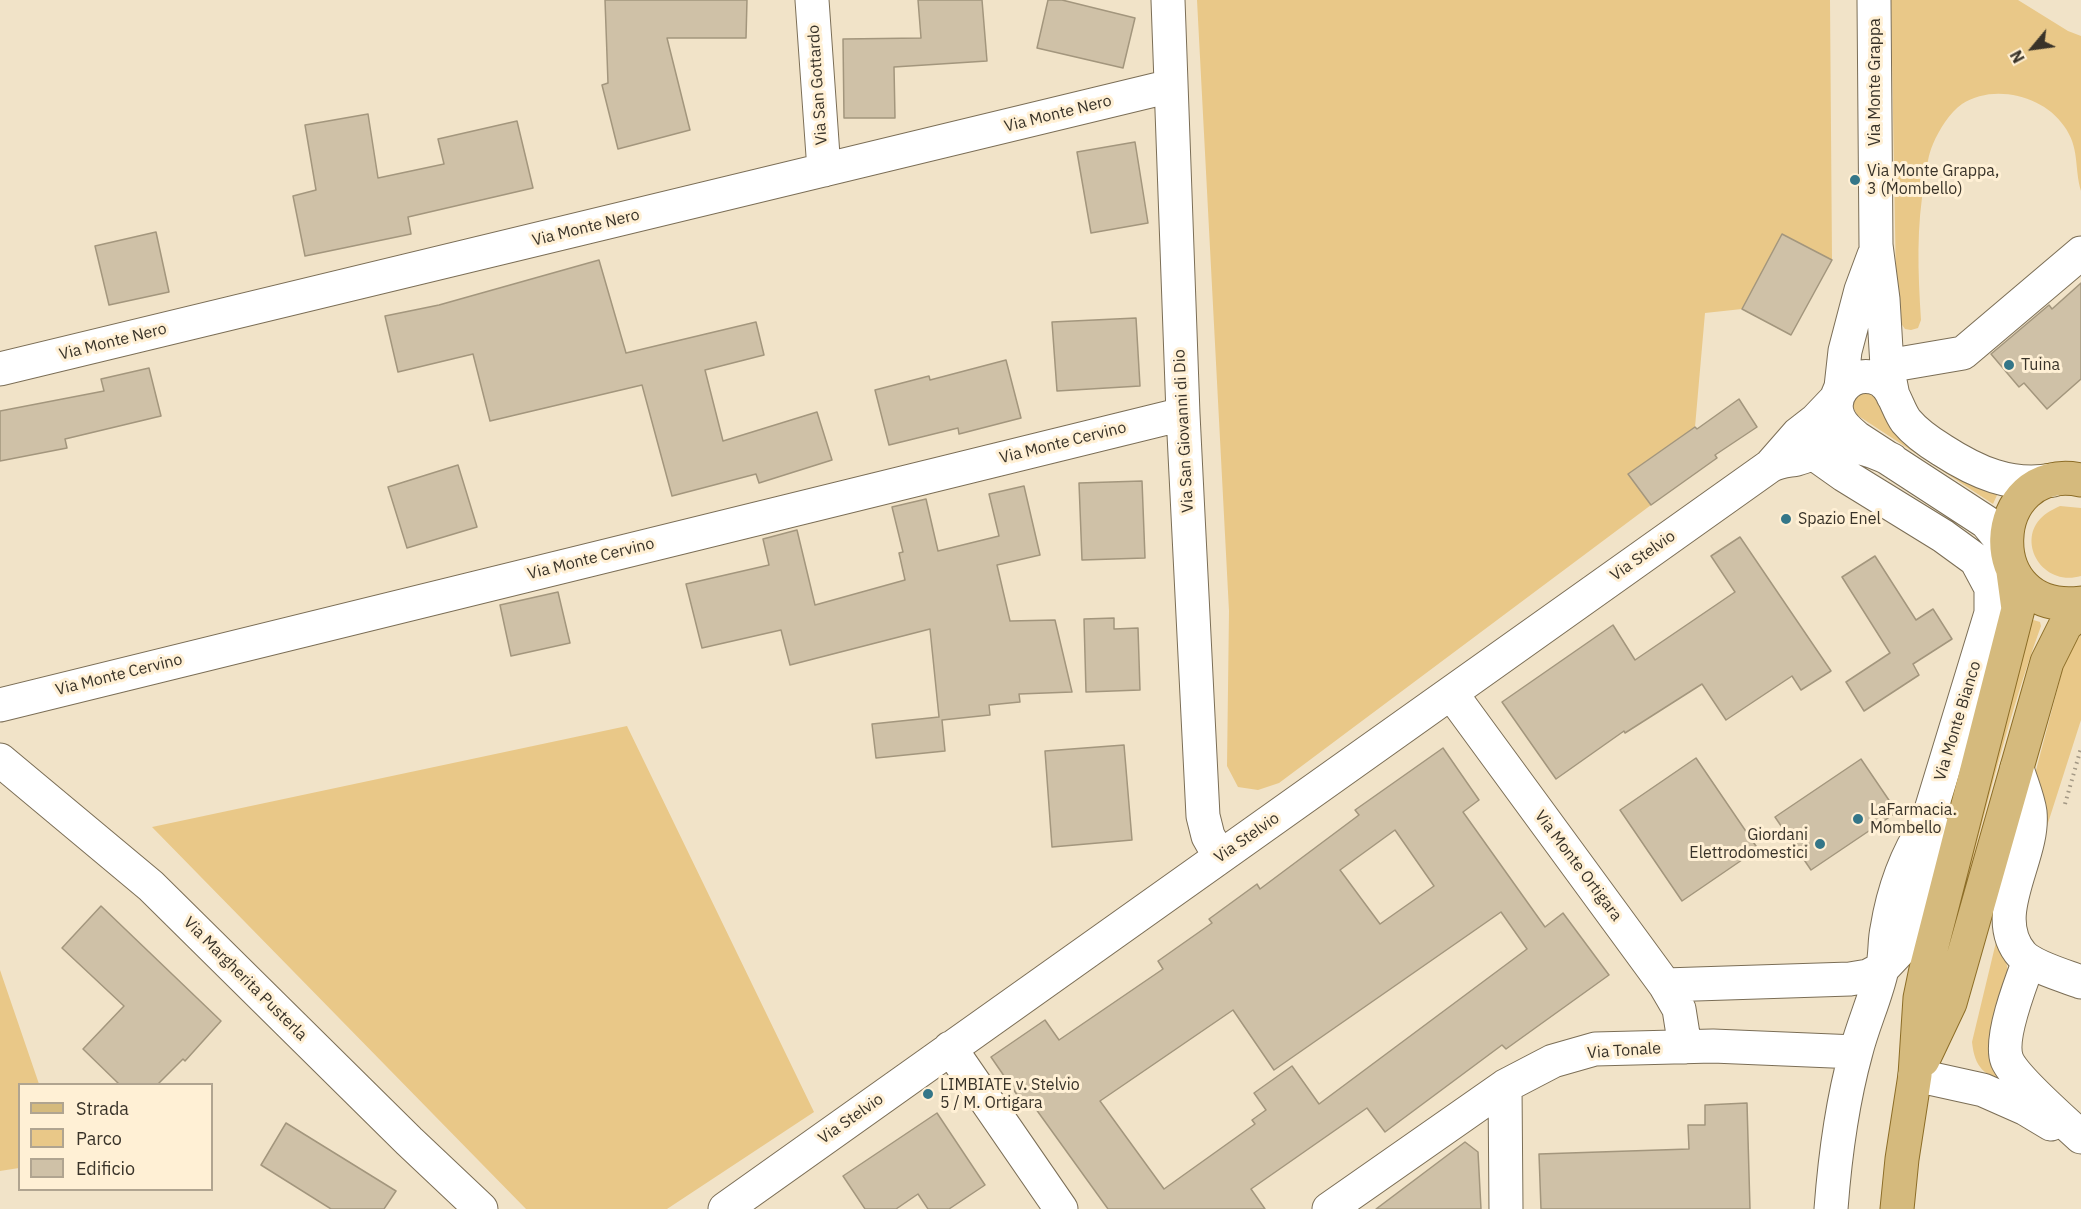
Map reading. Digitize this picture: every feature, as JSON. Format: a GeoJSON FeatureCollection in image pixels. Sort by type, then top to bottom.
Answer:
{"type":"FeatureCollection","features":[{"type":"Feature","properties":{"kind":"main road"},"geometry":{"type":"LineString","coordinates":[[2072,477],[2030,491],[2014,510],[2006,535],[2011,566],[2020,583],[2041,598],[2060,604],[2081,603]]}},
{"type":"Feature","properties":{"kind":"main road","name":"Via Monte Bianco"},"geometry":{"type":"LineString","coordinates":[[1897,1209],[1904,1138],[1915,1076],[1920,998],[2018,609],[2011,566]]}},
{"type":"Feature","properties":{"kind":"main road","name":"Via Monte Bianco"},"geometry":{"type":"LineString","coordinates":[[1915,1076],[1950,1003],[2047,662],[2065,626],[2081,611]]}},
{"type":"Feature","properties":{"kind":"street","name":"Via San Gottardo"},"geometry":{"type":"LineString","coordinates":[[812,0],[824,170]]}},
{"type":"Feature","properties":{"kind":"street","name":"Via San Giovanni di Dio"},"geometry":{"type":"LineString","coordinates":[[1168,0],[1183,414],[1203,816],[1208,836],[1220,857]]}},
{"type":"Feature","properties":{"kind":"street","name":"Via Monte Grappa"},"geometry":{"type":"LineString","coordinates":[[1874,0],[1876,236],[1890,381]]}},
{"type":"Feature","properties":{"kind":"street","name":"Via Monte Nero"},"geometry":{"type":"LineString","coordinates":[[0,369],[1171,86]]}},
{"type":"Feature","properties":{"kind":"street","name":"Via Monte Grappa"},"geometry":{"type":"LineString","coordinates":[[1839,393],[1845,351],[1861,290],[1874,255],[1876,236]]}},
{"type":"Feature","properties":{"kind":"street"},"geometry":{"type":"LineString","coordinates":[[1839,393],[1843,386],[1852,380],[1871,377],[1884,383],[1963,353],[2081,253]]}},
{"type":"Feature","properties":{"kind":"street"},"geometry":{"type":"LineString","coordinates":[[1890,381],[1899,411],[1917,433],[1965,464],[2005,480],[2029,483],[2072,477]]}},
{"type":"Feature","properties":{"kind":"street","name":"Via Monte Bianco"},"geometry":{"type":"LineString","coordinates":[[1839,393],[1836,410],[1843,426],[1986,522],[2000,539],[2011,566]]}},
{"type":"Feature","properties":{"kind":"street","name":"Via Stelvio"},"geometry":{"type":"LineString","coordinates":[[724,1209],[1770,466],[1798,434],[1832,405],[1839,393]]}},
{"type":"Feature","properties":{"kind":"street","name":"Via Monte Cervino"},"geometry":{"type":"LineString","coordinates":[[0,705],[1183,414]]}},
{"type":"Feature","properties":{"kind":"street","name":"Via Stelvio"},"geometry":{"type":"LineString","coordinates":[[1770,466],[1840,446],[1853,445],[1869,449],[1892,460]]}},
{"type":"Feature","properties":{"kind":"street","name":"Via Monte Bianco"},"geometry":{"type":"LineString","coordinates":[[1813,453],[1976,560],[1991,588],[1991,613],[1927,823],[1913,845],[1901,873],[1887,928],[1883,968],[1856,1052],[1835,1161],[1831,1209]]}},
{"type":"Feature","properties":{"kind":"street"},"geometry":{"type":"LineString","coordinates":[[1665,985],[1850,979],[1868,976],[1883,968],[1900,950],[1911,924],[1988,684],[2006,663]]}},
{"type":"Feature","properties":{"kind":"street","name":"Via Monte Ortigara"},"geometry":{"type":"LineString","coordinates":[[1451,693],[1665,985],[1679,1009],[1685,1047]]}},
{"type":"Feature","properties":{"kind":"street","name":"Via Margherita Pusterla"},"geometry":{"type":"LineString","coordinates":[[0,760],[151,886],[481,1209]]}},
{"type":"Feature","properties":{"kind":"street"},"geometry":{"type":"LineString","coordinates":[[2017,768],[2030,813],[2028,840],[2008,915],[2012,936],[2021,954],[2029,961],[2081,982]]}},
{"type":"Feature","properties":{"kind":"street"},"geometry":{"type":"LineString","coordinates":[[2029,961],[2011,1017],[2005,1046],[2007,1060],[2019,1078],[2081,1137]]}},
{"type":"Feature","properties":{"kind":"street"},"geometry":{"type":"LineString","coordinates":[[950,1048],[1061,1209]]}},
{"type":"Feature","properties":{"kind":"street","name":"Via Tonale"},"geometry":{"type":"LineString","coordinates":[[1329,1209],[1505,1086],[1553,1061],[1596,1049],[1781,1048],[1856,1052]]}},
{"type":"Feature","properties":{"kind":"street"},"geometry":{"type":"LineString","coordinates":[[1915,1076],[1983,1090],[2025,1108],[2081,1142]]}},
{"type":"Feature","properties":{"kind":"street"},"geometry":{"type":"LineString","coordinates":[[1505,1086],[1506,1209]]}},
{"type":"Feature","properties":{"kind":"green space"},"geometry":{"type":"Polygon","coordinates":[[[1197,0],[1830,0],[1832,260],[1742,309],[1705,313],[1695,427],[1628,474],[1651,505],[1279,783],[1258,790],[1238,787],[1227,766],[1229,611],[1197,0]]]}},
{"type":"Feature","properties":{"kind":"green space"},"geometry":{"type":"Polygon","coordinates":[[[1891,0],[2018,0],[2068,31],[2081,36],[2081,191],[2075,150],[2069,134],[2055,116],[2044,107],[2018,96],[1989,94],[1958,107],[1938,133],[1928,161],[1919,232],[1921,320],[1918,328],[1911,330],[1905,329],[1900,322],[1896,282],[1891,0]]]}},
{"type":"Feature","properties":{"kind":"green space"},"geometry":{"type":"Polygon","coordinates":[[[1868,387],[1998,493],[1993,504],[1857,415],[1850,400],[1868,387]]]}},
{"type":"Feature","properties":{"kind":"green space"},"geometry":{"type":"Polygon","coordinates":[[[2060,506],[2081,508],[2081,576],[2066,578],[2054,574],[2043,567],[2036,558],[2032,546],[2032,534],[2037,523],[2047,513],[2060,506]]]}},
{"type":"Feature","properties":{"kind":"green space"},"geometry":{"type":"Polygon","coordinates":[[[2027,618],[2040,622],[2041,626],[1999,759],[1939,984],[2027,618]]]}},
{"type":"Feature","properties":{"kind":"green space"},"geometry":{"type":"Polygon","coordinates":[[[2081,635],[2081,720],[2023,901],[2035,774],[2063,668],[2073,645],[2081,635]]]}},
{"type":"Feature","properties":{"kind":"green space"},"geometry":{"type":"Polygon","coordinates":[[[627,726],[814,1112],[667,1209],[526,1209],[152,827],[627,726]]]}},
{"type":"Feature","properties":{"kind":"green space"},"geometry":{"type":"Polygon","coordinates":[[[1997,938],[2006,958],[2008,975],[2008,1084],[1993,1077],[1978,1065],[1972,1042],[1997,938]]]}},
{"type":"Feature","properties":{"kind":"green space"},"geometry":{"type":"Polygon","coordinates":[[[0,970],[39,1083],[18,1083],[18,1168],[0,1171],[0,970]]]}},
{"type":"Feature","properties":{"kind":"building"},"geometry":{"type":"Polygon","coordinates":[[[605,0],[747,0],[746,38],[667,38],[690,130],[618,149],[602,85],[608,83],[605,0]]]}},
{"type":"Feature","properties":{"kind":"building"},"geometry":{"type":"Polygon","coordinates":[[[918,0],[982,0],[987,61],[894,67],[895,118],[844,118],[843,39],[921,38],[918,0]]]}},
{"type":"Feature","properties":{"kind":"building"},"geometry":{"type":"Polygon","coordinates":[[[1048,0],[1062,0],[1135,18],[1123,68],[1037,48],[1048,0]]]}},
{"type":"Feature","properties":{"kind":"building"},"geometry":{"type":"Polygon","coordinates":[[[368,114],[378,178],[444,164],[438,139],[517,121],[533,188],[408,217],[411,234],[305,256],[293,196],[316,190],[305,125],[368,114]]]}},
{"type":"Feature","properties":{"kind":"building"},"geometry":{"type":"Polygon","coordinates":[[[1135,142],[1148,223],[1091,233],[1077,152],[1135,142]]]}},
{"type":"Feature","properties":{"kind":"building"},"geometry":{"type":"Polygon","coordinates":[[[156,232],[169,292],[109,305],[95,246],[156,232]]]}},
{"type":"Feature","properties":{"kind":"building"},"geometry":{"type":"Polygon","coordinates":[[[1782,234],[1832,260],[1791,335],[1742,309],[1782,234]]]}},
{"type":"Feature","properties":{"kind":"building"},"geometry":{"type":"Polygon","coordinates":[[[599,260],[626,353],[756,322],[764,355],[705,370],[723,441],[817,412],[832,460],[759,483],[756,474],[672,496],[642,385],[490,421],[473,354],[398,372],[385,316],[439,305],[599,260]]]}},
{"type":"Feature","properties":{"kind":"building"},"geometry":{"type":"Polygon","coordinates":[[[2081,283],[2081,379],[2047,409],[2024,383],[2019,387],[1991,354],[2049,305],[2052,309],[2081,283]]]}},
{"type":"Feature","properties":{"kind":"building"},"geometry":{"type":"Polygon","coordinates":[[[1136,318],[1140,386],[1057,391],[1052,322],[1136,318]]]}},
{"type":"Feature","properties":{"kind":"building"},"geometry":{"type":"Polygon","coordinates":[[[1006,360],[1021,418],[959,434],[958,428],[889,445],[875,390],[929,376],[930,380],[1006,360]]]}},
{"type":"Feature","properties":{"kind":"building"},"geometry":{"type":"Polygon","coordinates":[[[149,368],[161,416],[65,439],[67,448],[0,461],[0,411],[104,391],[101,379],[149,368]]]}},
{"type":"Feature","properties":{"kind":"building"},"geometry":{"type":"Polygon","coordinates":[[[1739,399],[1757,427],[1715,455],[1717,458],[1651,505],[1628,474],[1739,399]]]}},
{"type":"Feature","properties":{"kind":"building"},"geometry":{"type":"Polygon","coordinates":[[[458,465],[477,527],[407,548],[388,487],[458,465]]]}},
{"type":"Feature","properties":{"kind":"building"},"geometry":{"type":"Polygon","coordinates":[[[1142,481],[1145,558],[1082,560],[1079,483],[1142,481]]]}},
{"type":"Feature","properties":{"kind":"building"},"geometry":{"type":"Polygon","coordinates":[[[1024,486],[1040,555],[997,565],[1010,621],[1055,620],[1072,692],[1019,694],[1020,702],[989,705],[990,715],[942,720],[945,751],[876,758],[872,724],[939,717],[930,629],[790,665],[781,630],[702,648],[686,584],[769,565],[763,539],[797,530],[815,605],[905,580],[899,553],[903,552],[892,507],[926,499],[938,551],[999,536],[989,494],[1024,486]]]}},
{"type":"Feature","properties":{"kind":"building"},"geometry":{"type":"Polygon","coordinates":[[[1740,537],[1831,671],[1801,690],[1792,676],[1726,720],[1702,684],[1625,733],[1624,731],[1556,779],[1502,702],[1613,625],[1635,660],[1735,592],[1711,556],[1740,537]]]}},
{"type":"Feature","properties":{"kind":"building"},"geometry":{"type":"Polygon","coordinates":[[[1875,556],[1916,620],[1933,609],[1952,639],[1913,664],[1919,675],[1864,711],[1846,682],[1890,653],[1842,577],[1875,556]]]}},
{"type":"Feature","properties":{"kind":"building"},"geometry":{"type":"Polygon","coordinates":[[[558,592],[570,643],[511,656],[500,605],[558,592]]]}},
{"type":"Feature","properties":{"kind":"building"},"geometry":{"type":"Polygon","coordinates":[[[1114,618],[1114,629],[1138,628],[1140,690],[1086,692],[1084,619],[1114,618]]]}},
{"type":"Feature","properties":{"kind":"building"},"geometry":{"type":"Polygon","coordinates":[[[1124,745],[1132,840],[1052,847],[1045,751],[1124,745]]]}},
{"type":"Feature","properties":{"kind":"building"},"geometry":{"type":"Polygon","coordinates":[[[1443,748],[1479,800],[1463,812],[1545,927],[1563,913],[1609,975],[1506,1049],[1502,1045],[1385,1132],[1367,1108],[1251,1189],[1265,1209],[1108,1209],[1028,1098],[1022,1102],[991,1057],[1045,1020],[1059,1040],[1163,969],[1158,961],[1212,923],[1209,919],[1257,884],[1260,889],[1359,815],[1355,810],[1443,748]],[[1395,830],[1340,870],[1380,924],[1434,886],[1395,830]],[[1501,912],[1274,1070],[1233,1010],[1100,1101],[1164,1189],[1255,1124],[1252,1120],[1266,1110],[1254,1093],[1292,1066],[1319,1104],[1527,949],[1501,912]]]}},
{"type":"Feature","properties":{"kind":"building"},"geometry":{"type":"Polygon","coordinates":[[[1696,758],[1758,849],[1682,901],[1620,810],[1696,758]]]}},
{"type":"Feature","properties":{"kind":"building"},"geometry":{"type":"Polygon","coordinates":[[[1861,759],[1897,812],[1811,870],[1775,817],[1861,759]]]}},
{"type":"Feature","properties":{"kind":"building"},"geometry":{"type":"Polygon","coordinates":[[[101,906],[221,1021],[185,1061],[183,1059],[159,1083],[118,1083],[83,1049],[124,1006],[62,948],[101,906]]]}},
{"type":"Feature","properties":{"kind":"building"},"geometry":{"type":"Polygon","coordinates":[[[1747,1103],[1750,1209],[1541,1209],[1539,1154],[1689,1149],[1688,1125],[1705,1125],[1705,1105],[1747,1103]]]}},
{"type":"Feature","properties":{"kind":"building"},"geometry":{"type":"Polygon","coordinates":[[[937,1113],[985,1185],[949,1209],[928,1209],[918,1194],[896,1209],[865,1209],[843,1176],[937,1113]]]}},
{"type":"Feature","properties":{"kind":"building"},"geometry":{"type":"Polygon","coordinates":[[[286,1123],[396,1191],[384,1209],[331,1209],[261,1165],[286,1123]]]}},
{"type":"Feature","properties":{"kind":"building"},"geometry":{"type":"Polygon","coordinates":[[[1465,1142],[1478,1152],[1481,1209],[1376,1209],[1465,1142]]]}},
{"type":"Feature","properties":{"kind":"place","name":"Via Monte Grappa, 3 (Mombello)"},"geometry":{"type":"Point","coordinates":[1855,180]}},
{"type":"Feature","properties":{"kind":"place","name":"Tuina"},"geometry":{"type":"Point","coordinates":[2009,365]}},
{"type":"Feature","properties":{"kind":"place","name":"Spazio Enel"},"geometry":{"type":"Point","coordinates":[1786,519]}},
{"type":"Feature","properties":{"kind":"place","name":"LaFarmacia. Mombello"},"geometry":{"type":"Point","coordinates":[1858,819]}},
{"type":"Feature","properties":{"kind":"place","name":"Giordani Elettrodomestici"},"geometry":{"type":"Point","coordinates":[1820,844]}},
{"type":"Feature","properties":{"kind":"place","name":"LIMBIATE v. Stelvio 5 / M. Ortigara"},"geometry":{"type":"Point","coordinates":[928,1094]}}]}
